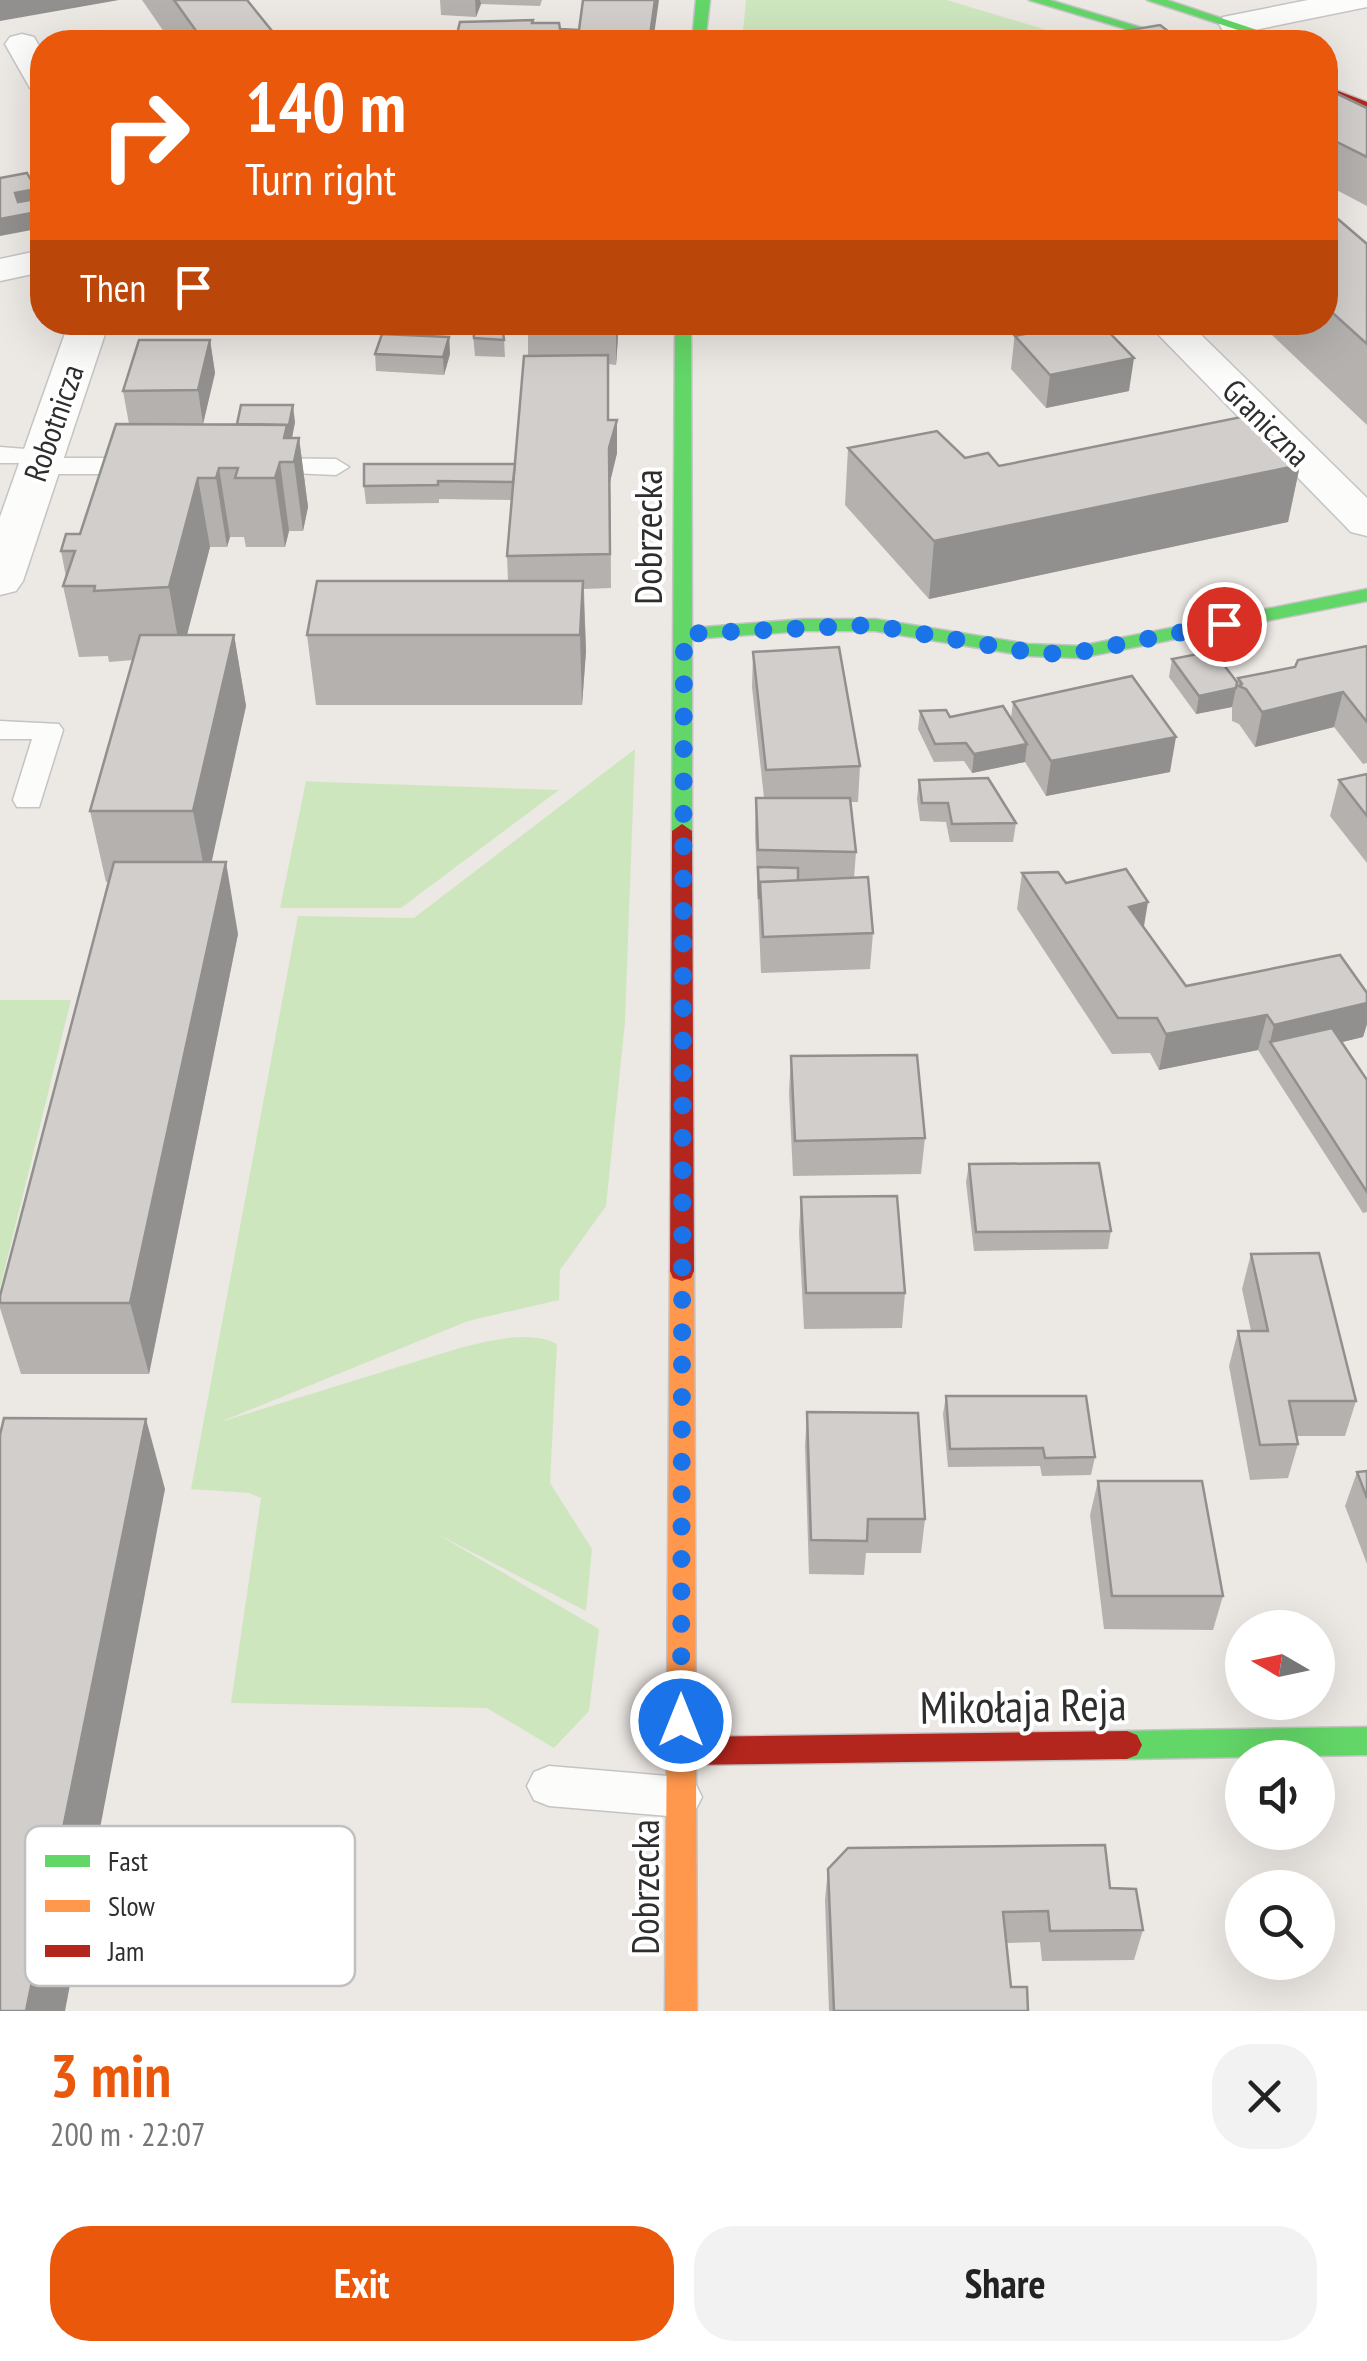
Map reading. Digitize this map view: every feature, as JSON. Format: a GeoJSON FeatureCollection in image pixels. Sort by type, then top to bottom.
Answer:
{"type":"FeatureCollection","features":[{"type":"Feature","properties":{"kind":"street"},"geometry":{"type":"LineString","coordinates":[[700,30],[703,0]]}},
{"type":"Feature","properties":{"kind":"street"},"geometry":{"type":"LineString","coordinates":[[1036,0],[1140,30]]}},
{"type":"Feature","properties":{"kind":"street"},"geometry":{"type":"LineString","coordinates":[[1154,0],[1251,30]]}},
{"type":"Feature","properties":{"kind":"street"},"geometry":{"type":"LineString","coordinates":[[1212,30],[1357,0]]}},
{"type":"Feature","properties":{"kind":"street"},"geometry":{"type":"LineString","coordinates":[[22,44],[30,59]]}},
{"type":"Feature","properties":{"kind":"street"},"geometry":{"type":"LineString","coordinates":[[1338,96],[1367,108]]}},
{"type":"Feature","properties":{"kind":"street"},"geometry":{"type":"LineString","coordinates":[[0,270],[30,264]]}},
{"type":"Feature","properties":{"kind":"street","name":"Robotnicza"},"geometry":{"type":"LineString","coordinates":[[0,581],[27,459],[83,335]]}},
{"type":"Feature","properties":{"kind":"street","name":"Dobrzecka"},"geometry":{"type":"LineString","coordinates":[[681,2011],[683,335]]}},
{"type":"Feature","properties":{"kind":"street","name":"Graniczna"},"geometry":{"type":"LineString","coordinates":[[1176,335],[1259,435],[1367,523]]}},
{"type":"Feature","properties":{"kind":"street"},"geometry":{"type":"LineString","coordinates":[[684,634],[871,625],[918,630],[1040,654],[1080,652],[1367,595]]}},
{"type":"Feature","properties":{"kind":"street","name":"Mikołaja Reja"},"geometry":{"type":"LineString","coordinates":[[680,1751],[1367,1741]]}},
{"type":"Feature","properties":{"kind":"lane"},"geometry":{"type":"LineString","coordinates":[[27,459],[179,466]]}},
{"type":"Feature","properties":{"kind":"lane"},"geometry":{"type":"LineString","coordinates":[[238,466],[336,466]]}},
{"type":"Feature","properties":{"kind":"lane"},"geometry":{"type":"LineString","coordinates":[[0,730],[50,730],[28,800]]}},
{"type":"Feature","properties":{"kind":"lane"},"geometry":{"type":"LineString","coordinates":[[549,1786],[680,1797]]}},
{"type":"Feature","properties":{"kind":"green space"},"geometry":{"type":"Polygon","coordinates":[[[746,0],[947,0],[1046,30],[743,30],[746,0]]]}},
{"type":"Feature","properties":{"kind":"green space"},"geometry":{"type":"Polygon","coordinates":[[[635,749],[625,1022],[606,1206],[560,1270],[559,1300],[468,1321],[220,1422],[475,1344],[523,1337],[557,1344],[550,1483],[592,1549],[586,1611],[437,1534],[599,1629],[589,1711],[554,1748],[487,1708],[231,1703],[261,1498],[249,1493],[191,1489],[298,916],[414,918],[635,749]]]}},
{"type":"Feature","properties":{"kind":"green space"},"geometry":{"type":"Polygon","coordinates":[[[306,781],[559,790],[401,908],[280,908],[306,781]]]}},
{"type":"Feature","properties":{"kind":"green space"},"geometry":{"type":"Polygon","coordinates":[[[0,1000],[71,1000],[0,1288],[0,1000]]]}},
{"type":"Feature","properties":{"kind":"building"},"geometry":{"type":"Polygon","coordinates":[[[174,0],[247,0],[271,30],[195,30],[174,0]]]}},
{"type":"Feature","properties":{"kind":"building"},"geometry":{"type":"Polygon","coordinates":[[[583,0],[655,0],[651,30],[579,30],[583,0]]]}},
{"type":"Feature","properties":{"kind":"building"},"geometry":{"type":"Polygon","coordinates":[[[533,20],[532,23],[559,23],[560,29],[579,30],[458,30],[460,22],[533,20]]]}},
{"type":"Feature","properties":{"kind":"building"},"geometry":{"type":"Polygon","coordinates":[[[1160,25],[1166,30],[1130,30],[1160,25]]]}},
{"type":"Feature","properties":{"kind":"building"},"geometry":{"type":"Polygon","coordinates":[[[1338,94],[1367,108],[1367,157],[1338,142],[1338,94]]]}},
{"type":"Feature","properties":{"kind":"building"},"geometry":{"type":"Polygon","coordinates":[[[27,173],[30,190],[15,193],[18,202],[30,200],[30,213],[0,219],[0,178],[27,173]]]}},
{"type":"Feature","properties":{"kind":"building"},"geometry":{"type":"Polygon","coordinates":[[[1338,219],[1367,244],[1367,344],[1338,318],[1338,219]]]}},
{"type":"Feature","properties":{"kind":"building"},"geometry":{"type":"Polygon","coordinates":[[[382,335],[449,337],[443,357],[375,354],[382,335]]]}},
{"type":"Feature","properties":{"kind":"building"},"geometry":{"type":"Polygon","coordinates":[[[474,335],[503,335],[504,340],[474,335]]]}},
{"type":"Feature","properties":{"kind":"building"},"geometry":{"type":"Polygon","coordinates":[[[1112,335],[1134,358],[1050,375],[1015,336],[1112,335]]]}},
{"type":"Feature","properties":{"kind":"building"},"geometry":{"type":"Polygon","coordinates":[[[139,340],[210,340],[198,390],[123,391],[139,340]]]}},
{"type":"Feature","properties":{"kind":"building"},"geometry":{"type":"Polygon","coordinates":[[[608,355],[608,420],[617,420],[609,448],[610,554],[507,556],[524,356],[608,355]]]}},
{"type":"Feature","properties":{"kind":"building"},"geometry":{"type":"Polygon","coordinates":[[[241,405],[293,405],[288,430],[287,425],[237,424],[241,405]]]}},
{"type":"Feature","properties":{"kind":"building"},"geometry":{"type":"Polygon","coordinates":[[[1251,415],[1300,465],[934,541],[848,448],[937,431],[965,458],[988,453],[999,466],[1251,415]]]}},
{"type":"Feature","properties":{"kind":"building"},"geometry":{"type":"Polygon","coordinates":[[[116,424],[287,425],[284,438],[299,438],[294,462],[280,462],[275,478],[235,478],[238,468],[219,468],[216,478],[198,478],[169,587],[94,591],[95,586],[63,586],[75,551],[61,551],[66,534],[80,534],[116,424]]]}},
{"type":"Feature","properties":{"kind":"building"},"geometry":{"type":"Polygon","coordinates":[[[364,464],[515,464],[513,482],[438,481],[438,485],[364,486],[364,464]]]}},
{"type":"Feature","properties":{"kind":"building"},"geometry":{"type":"Polygon","coordinates":[[[317,581],[583,581],[580,635],[307,635],[317,581]]]}},
{"type":"Feature","properties":{"kind":"building"},"geometry":{"type":"Polygon","coordinates":[[[140,635],[234,635],[193,811],[90,811],[140,635]]]}},
{"type":"Feature","properties":{"kind":"building"},"geometry":{"type":"Polygon","coordinates":[[[1367,646],[1367,722],[1343,692],[1262,712],[1246,689],[1239,686],[1242,684],[1238,678],[1295,667],[1298,660],[1367,646]]]}},
{"type":"Feature","properties":{"kind":"building"},"geometry":{"type":"Polygon","coordinates":[[[839,647],[860,766],[766,770],[753,652],[839,647]]]}},
{"type":"Feature","properties":{"kind":"building"},"geometry":{"type":"Polygon","coordinates":[[[1213,651],[1237,682],[1236,688],[1199,696],[1172,659],[1213,651]]]}},
{"type":"Feature","properties":{"kind":"building"},"geometry":{"type":"Polygon","coordinates":[[[1132,676],[1176,737],[1051,761],[1013,702],[1132,676]]]}},
{"type":"Feature","properties":{"kind":"building"},"geometry":{"type":"Polygon","coordinates":[[[1003,706],[1027,744],[974,754],[966,743],[935,744],[920,711],[946,710],[950,717],[1003,706]]]}},
{"type":"Feature","properties":{"kind":"building"},"geometry":{"type":"Polygon","coordinates":[[[1367,774],[1367,816],[1339,780],[1367,774]]]}},
{"type":"Feature","properties":{"kind":"building"},"geometry":{"type":"Polygon","coordinates":[[[988,778],[1016,823],[952,824],[948,803],[922,803],[919,780],[988,778]]]}},
{"type":"Feature","properties":{"kind":"building"},"geometry":{"type":"Polygon","coordinates":[[[756,798],[850,798],[856,852],[758,850],[756,798]]]}},
{"type":"Feature","properties":{"kind":"building"},"geometry":{"type":"Polygon","coordinates":[[[114,862],[226,862],[130,1303],[0,1303],[0,1296],[114,862]]]}},
{"type":"Feature","properties":{"kind":"building"},"geometry":{"type":"Polygon","coordinates":[[[758,867],[798,868],[798,881],[760,882],[759,899],[758,867]]]}},
{"type":"Feature","properties":{"kind":"building"},"geometry":{"type":"Polygon","coordinates":[[[1126,869],[1148,902],[1129,907],[1186,986],[1340,955],[1367,993],[1367,1003],[1274,1025],[1267,1015],[1166,1034],[1157,1018],[1118,1018],[1022,873],[1058,872],[1066,883],[1126,869]]]}},
{"type":"Feature","properties":{"kind":"building"},"geometry":{"type":"Polygon","coordinates":[[[868,877],[873,933],[763,937],[760,882],[868,877]]]}},
{"type":"Feature","properties":{"kind":"building"},"geometry":{"type":"Polygon","coordinates":[[[1332,1028],[1367,1080],[1367,1192],[1270,1042],[1332,1028]]]}},
{"type":"Feature","properties":{"kind":"building"},"geometry":{"type":"Polygon","coordinates":[[[917,1055],[925,1138],[795,1141],[791,1056],[917,1055]]]}},
{"type":"Feature","properties":{"kind":"building"},"geometry":{"type":"Polygon","coordinates":[[[1099,1163],[1111,1231],[976,1232],[969,1164],[1099,1163]]]}},
{"type":"Feature","properties":{"kind":"building"},"geometry":{"type":"Polygon","coordinates":[[[897,1196],[905,1293],[806,1293],[801,1197],[897,1196]]]}},
{"type":"Feature","properties":{"kind":"building"},"geometry":{"type":"Polygon","coordinates":[[[1319,1253],[1356,1401],[1289,1401],[1298,1444],[1260,1445],[1238,1331],[1268,1331],[1251,1254],[1319,1253]]]}},
{"type":"Feature","properties":{"kind":"building"},"geometry":{"type":"Polygon","coordinates":[[[946,1396],[1086,1396],[1095,1457],[1045,1458],[1043,1448],[950,1449],[946,1396]]]}},
{"type":"Feature","properties":{"kind":"building"},"geometry":{"type":"Polygon","coordinates":[[[807,1412],[918,1413],[925,1519],[868,1519],[867,1541],[811,1540],[807,1412]]]}},
{"type":"Feature","properties":{"kind":"building"},"geometry":{"type":"Polygon","coordinates":[[[4,1418],[146,1419],[64,1826],[25,1826],[25,1986],[31,1986],[26,2011],[0,2011],[0,1435],[4,1418]]]}},
{"type":"Feature","properties":{"kind":"building"},"geometry":{"type":"Polygon","coordinates":[[[1367,1471],[1367,1498],[1357,1472],[1367,1471]]]}},
{"type":"Feature","properties":{"kind":"building"},"geometry":{"type":"Polygon","coordinates":[[[1098,1481],[1202,1481],[1223,1596],[1112,1596],[1098,1481]]]}},
{"type":"Feature","properties":{"kind":"building"},"geometry":{"type":"Polygon","coordinates":[[[1105,1845],[1110,1888],[1136,1889],[1143,1930],[1050,1931],[1048,1911],[1003,1912],[1011,1987],[1027,1987],[1028,2011],[834,2011],[828,1869],[848,1848],[1105,1845]]]}},
{"type":"Feature","properties":{"kind":"traffic: fast"},"geometry":{"type":"LineString","coordinates":[[700,30],[703,0]]}},
{"type":"Feature","properties":{"kind":"traffic: fast"},"geometry":{"type":"LineString","coordinates":[[1036,0],[1140,30]]}},
{"type":"Feature","properties":{"kind":"traffic: fast"},"geometry":{"type":"LineString","coordinates":[[1154,0],[1248,30]]}},
{"type":"Feature","properties":{"kind":"traffic: fast"},"geometry":{"type":"LineString","coordinates":[[682,831],[683,335]]}},
{"type":"Feature","properties":{"kind":"traffic: fast"},"geometry":{"type":"LineString","coordinates":[[684,634],[804,625],[875,625],[1028,650],[1080,652],[1367,595]]}},
{"type":"Feature","properties":{"kind":"traffic: fast"},"geometry":{"type":"LineString","coordinates":[[1127,1745],[1367,1741]]}},
{"type":"Feature","properties":{"kind":"traffic: slow"},"geometry":{"type":"LineString","coordinates":[[681,2011],[682,1271]]}},
{"type":"Feature","properties":{"kind":"traffic: jam"},"geometry":{"type":"LineString","coordinates":[[1338,95],[1367,107]]}},
{"type":"Feature","properties":{"kind":"traffic: jam"},"geometry":{"type":"LineString","coordinates":[[682,831],[682,1271]]}},
{"type":"Feature","properties":{"kind":"traffic: jam"},"geometry":{"type":"LineString","coordinates":[[681,1751],[1127,1745]]}},
{"type":"Feature","properties":{"kind":"route"},"geometry":{"type":"LineString","coordinates":[[681,1721],[684,634],[871,625],[918,630],[1040,654],[1080,652],[1224,624]]}}]}
